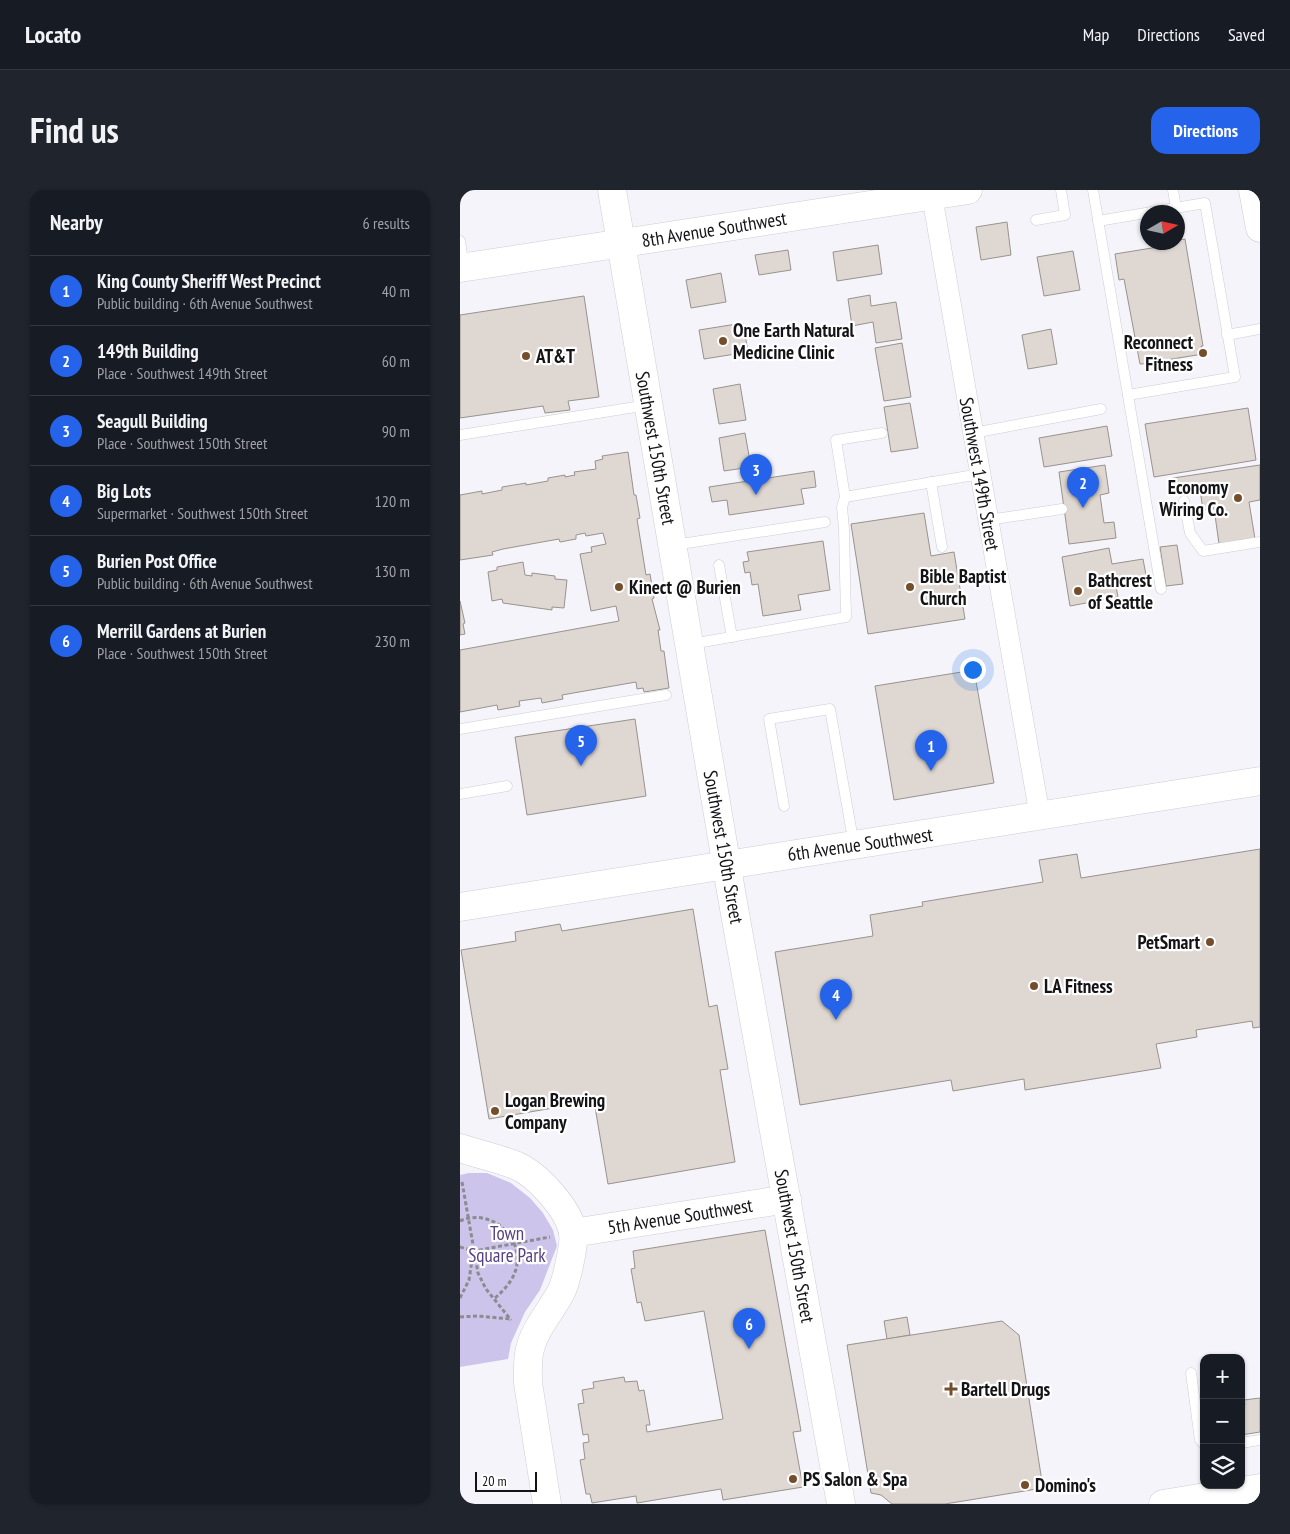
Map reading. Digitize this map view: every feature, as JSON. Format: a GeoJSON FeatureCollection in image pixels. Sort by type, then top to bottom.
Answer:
{"type":"FeatureCollection","features":[{"type":"Feature","properties":{"kind":"street","name":"Southwest 150th Street"},"geometry":{"type":"LineString","coordinates":[[612,190],[727,865],[841,1504]]}},
{"type":"Feature","properties":{"kind":"street","name":"8th Avenue Southwest"},"geometry":{"type":"LineString","coordinates":[[462,268],[931,193],[968,190]]}},
{"type":"Feature","properties":{"kind":"street"},"geometry":{"type":"LineString","coordinates":[[1253,190],[1260,228]]}},
{"type":"Feature","properties":{"kind":"street","name":"Southwest 149th Street"},"geometry":{"type":"LineString","coordinates":[[931,193],[1040,817]]}},
{"type":"Feature","properties":{"kind":"street","name":"6th Avenue Southwest"},"geometry":{"type":"LineString","coordinates":[[460,907],[1260,781]]}},
{"type":"Feature","properties":{"kind":"street"},"geometry":{"type":"LineString","coordinates":[[460,1148],[515,1165],[531,1174],[554,1196],[566,1216],[562,1235],[570,1261],[563,1290],[540,1326],[530,1348],[527,1367],[547,1504]]}},
{"type":"Feature","properties":{"kind":"street","name":"5th Avenue Southwest"},"geometry":{"type":"LineString","coordinates":[[562,1235],[787,1199]]}},
{"type":"Feature","properties":{"kind":"street"},"geometry":{"type":"LineString","coordinates":[[1163,1504],[1260,1488]]}},
{"type":"Feature","properties":{"kind":"lane"},"geometry":{"type":"LineString","coordinates":[[1036,220],[1065,215],[1060,190]]}},
{"type":"Feature","properties":{"kind":"lane"},"geometry":{"type":"LineString","coordinates":[[1093,190],[1161,588]]}},
{"type":"Feature","properties":{"kind":"lane"},"geometry":{"type":"LineString","coordinates":[[1173,190],[1176,205]]}},
{"type":"Feature","properties":{"kind":"lane"},"geometry":{"type":"LineString","coordinates":[[1128,395],[1235,376],[1205,203],[1185,206]]}},
{"type":"Feature","properties":{"kind":"lane"},"geometry":{"type":"LineString","coordinates":[[1098,221],[1140,214]]}},
{"type":"Feature","properties":{"kind":"lane"},"geometry":{"type":"LineString","coordinates":[[460,241],[462,268]]}},
{"type":"Feature","properties":{"kind":"lane"},"geometry":{"type":"LineString","coordinates":[[1227,335],[1260,329]]}},
{"type":"Feature","properties":{"kind":"lane"},"geometry":{"type":"LineString","coordinates":[[460,435],[649,405]]}},
{"type":"Feature","properties":{"kind":"lane"},"geometry":{"type":"LineString","coordinates":[[973,433],[1101,409]]}},
{"type":"Feature","properties":{"kind":"lane"},"geometry":{"type":"LineString","coordinates":[[690,644],[846,617],[842,507],[845,496],[836,440],[882,433]]}},
{"type":"Feature","properties":{"kind":"lane"},"geometry":{"type":"LineString","coordinates":[[845,496],[980,474]]}},
{"type":"Feature","properties":{"kind":"lane"},"geometry":{"type":"LineString","coordinates":[[932,482],[942,547]]}},
{"type":"Feature","properties":{"kind":"lane"},"geometry":{"type":"LineString","coordinates":[[1184,501],[1190,533],[1203,551],[1260,542]]}},
{"type":"Feature","properties":{"kind":"lane"},"geometry":{"type":"LineString","coordinates":[[988,520],[1062,509]]}},
{"type":"Feature","properties":{"kind":"lane"},"geometry":{"type":"LineString","coordinates":[[673,546],[825,522]]}},
{"type":"Feature","properties":{"kind":"lane"},"geometry":{"type":"LineString","coordinates":[[719,564],[732,637]]}},
{"type":"Feature","properties":{"kind":"lane"},"geometry":{"type":"LineString","coordinates":[[460,729],[666,695]]}},
{"type":"Feature","properties":{"kind":"lane"},"geometry":{"type":"LineString","coordinates":[[784,806],[769,719],[830,709],[854,846]]}},
{"type":"Feature","properties":{"kind":"lane"},"geometry":{"type":"LineString","coordinates":[[460,794],[507,786]]}},
{"type":"Feature","properties":{"kind":"lane"},"geometry":{"type":"LineString","coordinates":[[1191,1373],[1200,1440]]}},
{"type":"Feature","properties":{"kind":"lane"},"geometry":{"type":"LineString","coordinates":[[1245,1442],[1260,1440]]}},
{"type":"Feature","properties":{"kind":"path"},"geometry":{"type":"LineString","coordinates":[[460,1318],[477,1316],[511,1320],[486,1290],[478,1273],[462,1182]]}},
{"type":"Feature","properties":{"kind":"path"},"geometry":{"type":"LineString","coordinates":[[460,1221],[468,1218],[484,1218],[493,1221],[504,1229],[514,1243],[517,1255],[516,1270],[505,1289],[494,1300]]}},
{"type":"Feature","properties":{"kind":"path"},"geometry":{"type":"LineString","coordinates":[[460,1247],[474,1251],[562,1235]]}},
{"type":"Feature","properties":{"kind":"path"},"geometry":{"type":"LineString","coordinates":[[460,1298],[469,1280],[474,1251]]}},
{"type":"Feature","properties":{"kind":"green space","name":"Town Square Park"},"geometry":{"type":"Polygon","coordinates":[[[487,1173],[511,1183],[530,1198],[543,1213],[553,1230],[557,1246],[540,1290],[525,1312],[511,1343],[508,1359],[460,1367],[460,1175],[487,1173]]]}},
{"type":"Feature","properties":{"kind":"building"},"geometry":{"type":"Polygon","coordinates":[[[1007,222],[1011,255],[981,260],[976,227],[1007,222]]]}},
{"type":"Feature","properties":{"kind":"building"},"geometry":{"type":"Polygon","coordinates":[[[1185,239],[1203,354],[1140,364],[1124,279],[1119,280],[1115,254],[1140,250],[1185,250],[1185,239]]]}},
{"type":"Feature","properties":{"kind":"building"},"geometry":{"type":"Polygon","coordinates":[[[878,245],[882,274],[837,281],[833,252],[878,245]]]}},
{"type":"Feature","properties":{"kind":"building"},"geometry":{"type":"Polygon","coordinates":[[[788,250],[791,270],[759,275],[755,255],[788,250]]]}},
{"type":"Feature","properties":{"kind":"building"},"geometry":{"type":"Polygon","coordinates":[[[1073,251],[1080,290],[1044,296],[1037,257],[1073,251]]]}},
{"type":"Feature","properties":{"kind":"building"},"geometry":{"type":"Polygon","coordinates":[[[721,273],[726,302],[691,308],[686,280],[721,273]]]}},
{"type":"Feature","properties":{"kind":"building"},"geometry":{"type":"Polygon","coordinates":[[[870,295],[871,306],[896,302],[902,339],[876,343],[873,322],[852,326],[848,299],[870,295]]]}},
{"type":"Feature","properties":{"kind":"building","name":"AT&T"},"geometry":{"type":"Polygon","coordinates":[[[584,296],[599,397],[568,401],[570,410],[545,413],[543,406],[460,418],[460,315],[584,296]]]}},
{"type":"Feature","properties":{"kind":"building","name":"One Earth Natural Medicine Clinic"},"geometry":{"type":"Polygon","coordinates":[[[743,323],[748,352],[704,359],[699,330],[743,323]]]}},
{"type":"Feature","properties":{"kind":"building"},"geometry":{"type":"Polygon","coordinates":[[[1051,329],[1057,364],[1028,369],[1022,335],[1051,329]]]}},
{"type":"Feature","properties":{"kind":"building"},"geometry":{"type":"Polygon","coordinates":[[[902,343],[911,397],[884,401],[875,348],[902,343]]]}},
{"type":"Feature","properties":{"kind":"building"},"geometry":{"type":"Polygon","coordinates":[[[740,384],[746,420],[719,424],[713,389],[740,384]]]}},
{"type":"Feature","properties":{"kind":"building"},"geometry":{"type":"Polygon","coordinates":[[[910,403],[918,448],[891,452],[884,407],[910,403]]]}},
{"type":"Feature","properties":{"kind":"building"},"geometry":{"type":"Polygon","coordinates":[[[1248,408],[1256,460],[1154,477],[1145,424],[1248,408]]]}},
{"type":"Feature","properties":{"kind":"building"},"geometry":{"type":"Polygon","coordinates":[[[1107,426],[1112,456],[1044,467],[1039,438],[1107,426]]]}},
{"type":"Feature","properties":{"kind":"building"},"geometry":{"type":"Polygon","coordinates":[[[745,433],[751,467],[724,471],[719,438],[745,433]]]}},
{"type":"Feature","properties":{"kind":"building","name":"Kinect @ Burien"},"geometry":{"type":"Polygon","coordinates":[[[628,452],[634,495],[636,495],[640,518],[637,519],[646,575],[650,574],[654,598],[652,599],[660,630],[658,630],[661,651],[664,651],[669,688],[644,692],[643,688],[637,689],[636,682],[562,695],[563,699],[542,703],[541,698],[519,701],[520,706],[498,710],[497,705],[460,712],[460,650],[619,621],[616,606],[591,611],[580,554],[592,552],[591,547],[606,544],[603,533],[586,536],[585,533],[576,535],[576,539],[560,542],[559,539],[503,549],[492,552],[493,555],[460,560],[460,495],[482,491],[482,494],[502,490],[502,487],[526,483],[526,485],[548,481],[548,478],[575,475],[574,472],[596,469],[595,461],[603,459],[602,456],[628,452]]]}},
{"type":"Feature","properties":{"kind":"building"},"geometry":{"type":"Polygon","coordinates":[[[1105,465],[1109,493],[1100,495],[1104,523],[1114,522],[1116,538],[1069,544],[1059,472],[1105,465]]]}},
{"type":"Feature","properties":{"kind":"building"},"geometry":{"type":"Polygon","coordinates":[[[1260,465],[1260,500],[1249,502],[1255,539],[1219,544],[1214,508],[1203,510],[1199,483],[1174,487],[1173,478],[1260,465]]]}},
{"type":"Feature","properties":{"kind":"building"},"geometry":{"type":"Polygon","coordinates":[[[814,471],[816,487],[801,489],[804,504],[729,515],[727,500],[712,502],[709,487],[814,471]]]}},
{"type":"Feature","properties":{"kind":"building","name":"Bible Baptist Church"},"geometry":{"type":"Polygon","coordinates":[[[924,513],[931,556],[954,552],[965,619],[868,634],[851,524],[924,513]]]}},
{"type":"Feature","properties":{"kind":"building"},"geometry":{"type":"Polygon","coordinates":[[[823,541],[830,590],[798,595],[801,610],[763,616],[758,584],[752,585],[750,572],[745,573],[743,562],[749,561],[747,552],[823,541]]]}},
{"type":"Feature","properties":{"kind":"building"},"geometry":{"type":"Polygon","coordinates":[[[1177,545],[1183,584],[1166,586],[1160,547],[1177,545]]]}},
{"type":"Feature","properties":{"kind":"building"},"geometry":{"type":"Polygon","coordinates":[[[1109,548],[1112,564],[1143,559],[1148,586],[1134,588],[1132,578],[1115,581],[1118,597],[1070,606],[1062,557],[1109,548]]]}},
{"type":"Feature","properties":{"kind":"building"},"geometry":{"type":"Polygon","coordinates":[[[523,562],[525,575],[532,576],[532,573],[555,576],[555,579],[567,580],[564,608],[552,607],[552,610],[503,603],[502,599],[492,601],[488,572],[497,570],[497,567],[523,562]]]}},
{"type":"Feature","properties":{"kind":"building"},"geometry":{"type":"Polygon","coordinates":[[[460,601],[465,623],[463,624],[465,634],[460,635],[460,601]]]}},
{"type":"Feature","properties":{"kind":"building"},"geometry":{"type":"Polygon","coordinates":[[[974,670],[994,783],[894,800],[875,686],[974,670]]]}},
{"type":"Feature","properties":{"kind":"building"},"geometry":{"type":"Polygon","coordinates":[[[635,719],[646,796],[527,815],[515,737],[635,719]]]}},
{"type":"Feature","properties":{"kind":"building"},"geometry":{"type":"Polygon","coordinates":[[[1260,849],[1260,1027],[1253,1028],[1252,1021],[1196,1030],[1197,1037],[1156,1044],[1161,1068],[1025,1090],[1024,1079],[953,1091],[951,1080],[800,1105],[775,952],[873,936],[870,915],[923,906],[922,902],[1043,882],[1039,860],[1077,854],[1081,878],[1260,849]]]}},
{"type":"Feature","properties":{"kind":"building"},"geometry":{"type":"Polygon","coordinates":[[[693,909],[709,1007],[717,1005],[728,1069],[720,1070],[735,1162],[608,1184],[594,1101],[489,1119],[461,950],[516,941],[515,932],[560,924],[562,931],[693,909]]]}},
{"type":"Feature","properties":{"kind":"building"},"geometry":{"type":"Polygon","coordinates":[[[765,1230],[801,1431],[793,1432],[803,1487],[723,1500],[721,1489],[637,1503],[636,1496],[592,1503],[590,1494],[586,1494],[580,1460],[585,1459],[583,1443],[589,1442],[588,1434],[583,1435],[578,1404],[584,1403],[582,1390],[594,1388],[593,1382],[624,1377],[625,1382],[637,1381],[639,1391],[644,1390],[650,1425],[646,1425],[647,1432],[723,1419],[704,1311],[645,1321],[641,1302],[637,1303],[631,1269],[635,1268],[633,1251],[765,1230]]]}},
{"type":"Feature","properties":{"kind":"building"},"geometry":{"type":"Polygon","coordinates":[[[907,1317],[910,1335],[887,1339],[884,1321],[907,1317]]]}},
{"type":"Feature","properties":{"kind":"building"},"geometry":{"type":"Polygon","coordinates":[[[1002,1321],[1019,1335],[1043,1488],[945,1504],[892,1504],[881,1495],[871,1493],[847,1345],[1002,1321]]]}},
{"type":"Feature","properties":{"kind":"building"},"geometry":{"type":"Polygon","coordinates":[[[1260,1398],[1260,1432],[1245,1434],[1245,1400],[1260,1398]]]}},
{"type":"Feature","properties":{"kind":"place","name":"One Earth Natural Medicine Clinic"},"geometry":{"type":"Point","coordinates":[723,341]}},
{"type":"Feature","properties":{"kind":"place","name":"Reconnect Fitness"},"geometry":{"type":"Point","coordinates":[1203,353]}},
{"type":"Feature","properties":{"kind":"place","name":"AT&T"},"geometry":{"type":"Point","coordinates":[526,356]}},
{"type":"Feature","properties":{"kind":"place","name":"Seagull Building"},"geometry":{"type":"Point","coordinates":[756,495]}},
{"type":"Feature","properties":{"kind":"place","name":"Economy Wiring Co."},"geometry":{"type":"Point","coordinates":[1238,498]}},
{"type":"Feature","properties":{"kind":"place","name":"149th Building"},"geometry":{"type":"Point","coordinates":[1083,508]}},
{"type":"Feature","properties":{"kind":"place","name":"Kinect @ Burien"},"geometry":{"type":"Point","coordinates":[619,587]}},
{"type":"Feature","properties":{"kind":"place","name":"Bible Baptist Church"},"geometry":{"type":"Point","coordinates":[910,587]}},
{"type":"Feature","properties":{"kind":"place","name":"Bathcrest of Seattle"},"geometry":{"type":"Point","coordinates":[1078,591]}},
{"type":"Feature","properties":{"kind":"place","name":"Burien Post Office"},"geometry":{"type":"Point","coordinates":[581,766]}},
{"type":"Feature","properties":{"kind":"place","name":"King County Sheriff West Precinct"},"geometry":{"type":"Point","coordinates":[931,771]}},
{"type":"Feature","properties":{"kind":"place","name":"PetSmart"},"geometry":{"type":"Point","coordinates":[1210,942]}},
{"type":"Feature","properties":{"kind":"place","name":"LA Fitness"},"geometry":{"type":"Point","coordinates":[1034,986]}},
{"type":"Feature","properties":{"kind":"place","name":"Big Lots"},"geometry":{"type":"Point","coordinates":[836,1020]}},
{"type":"Feature","properties":{"kind":"place","name":"Logan Brewing Company"},"geometry":{"type":"Point","coordinates":[495,1111]}},
{"type":"Feature","properties":{"kind":"place","name":"Merrill Gardens at Burien"},"geometry":{"type":"Point","coordinates":[749,1349]}},
{"type":"Feature","properties":{"kind":"place","name":"Bartell Drugs"},"geometry":{"type":"Point","coordinates":[951,1389]}},
{"type":"Feature","properties":{"kind":"place","name":"PS Salon & Spa"},"geometry":{"type":"Point","coordinates":[793,1479]}},
{"type":"Feature","properties":{"kind":"place","name":"Domino's"},"geometry":{"type":"Point","coordinates":[1025,1485]}}]}
